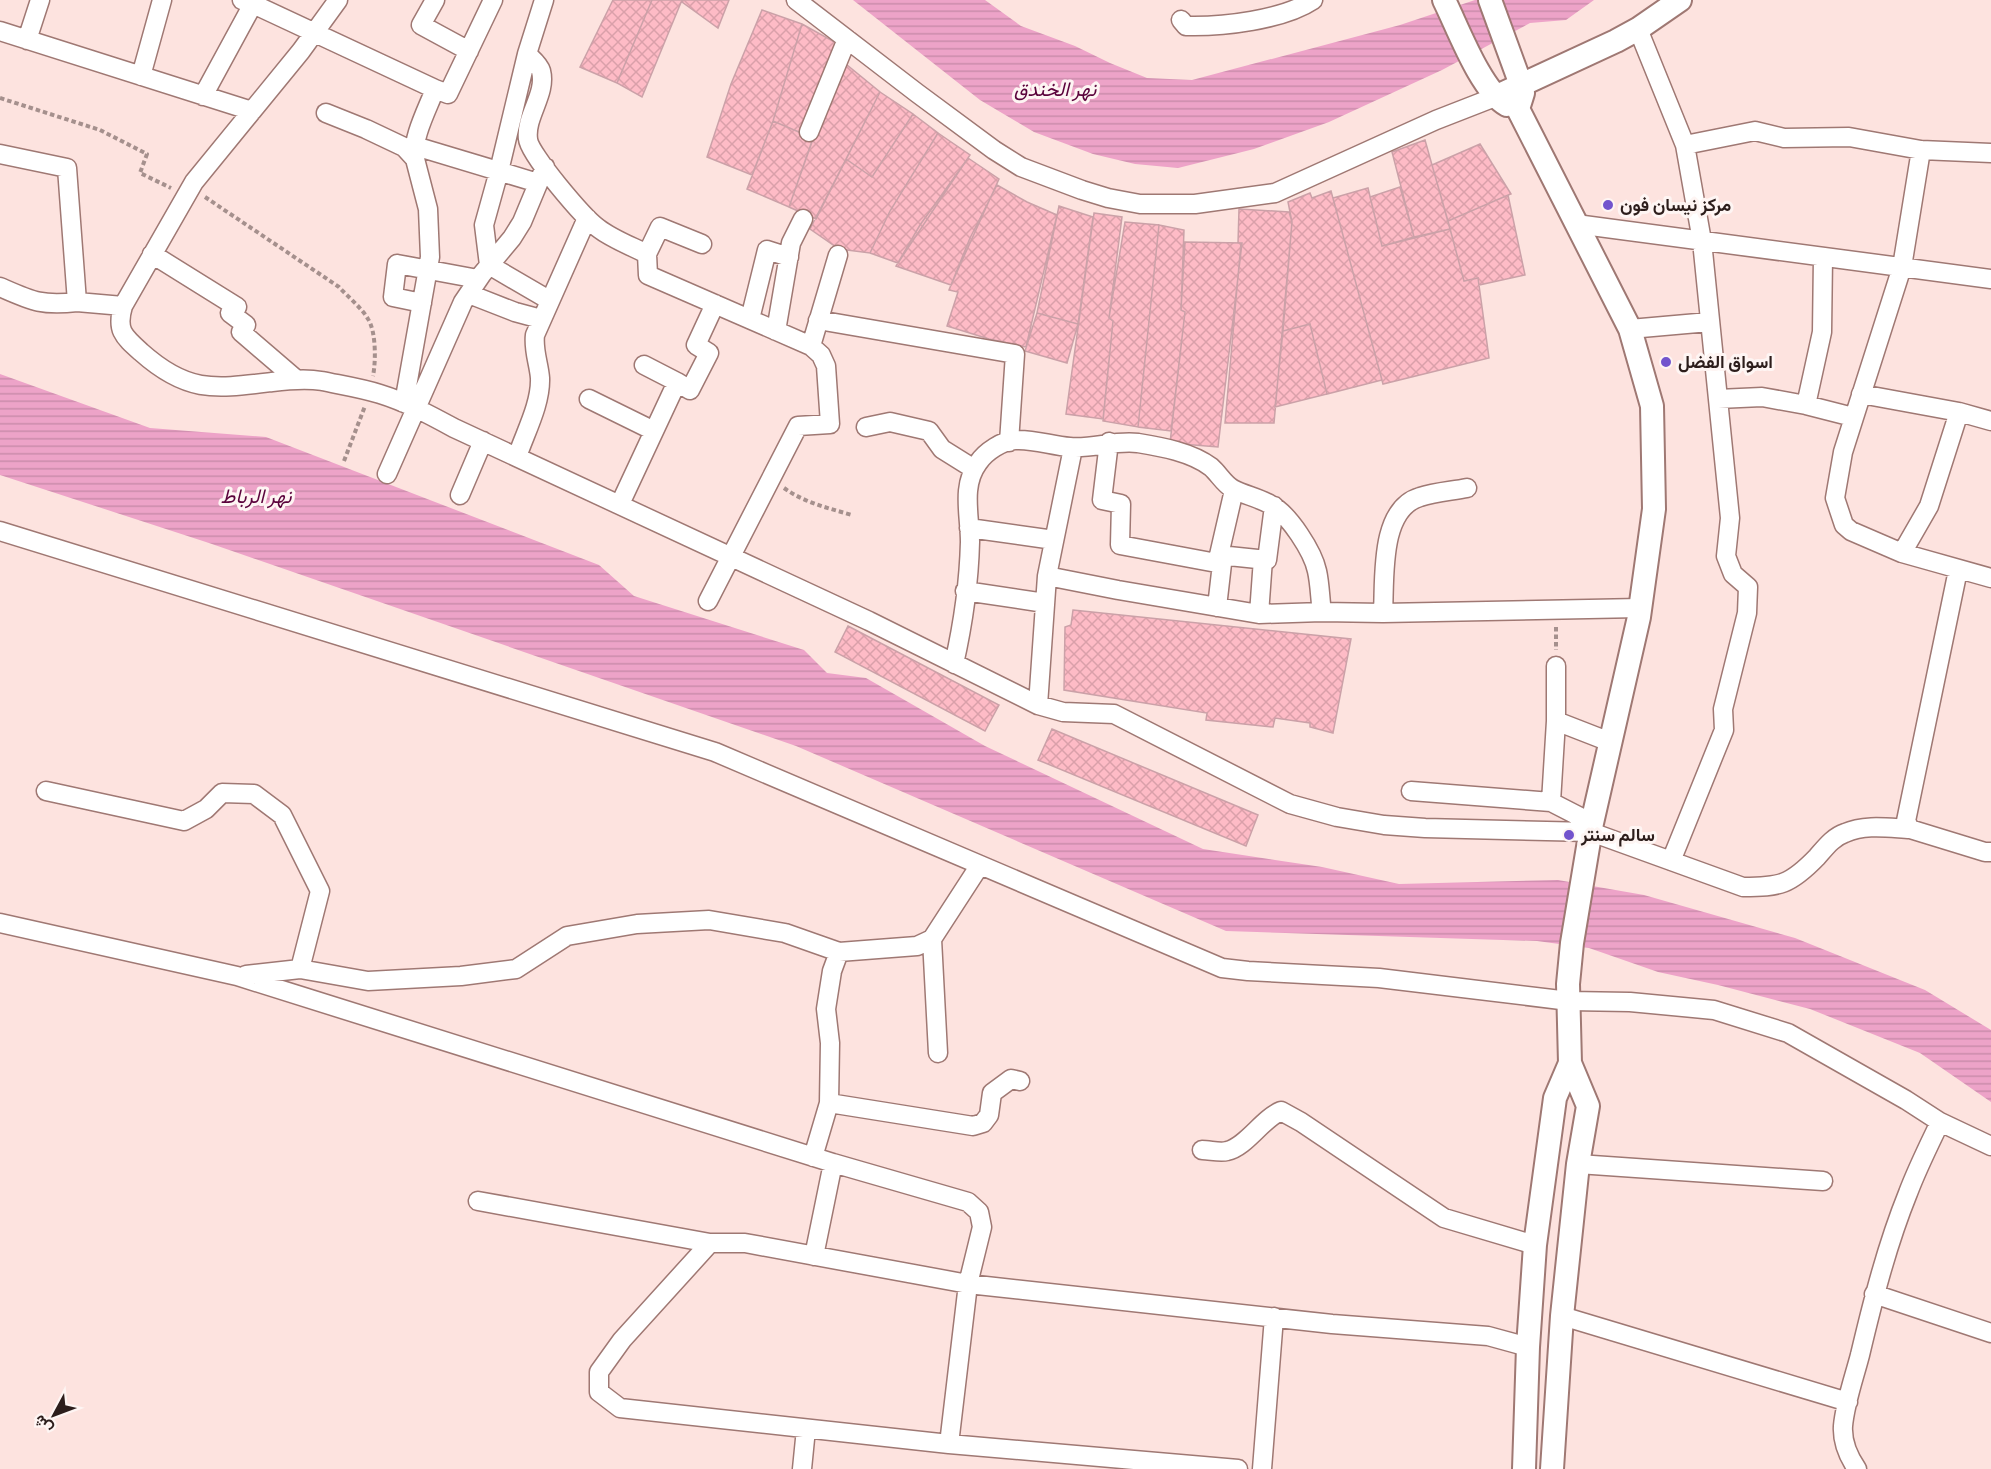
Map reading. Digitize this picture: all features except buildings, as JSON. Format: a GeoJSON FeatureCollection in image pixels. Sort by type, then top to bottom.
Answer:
{"type":"FeatureCollection","features":[{"type":"Feature","properties":{"kind":"main road"},"geometry":{"type":"LineString","coordinates":[[1444,0],[1476,66],[1495,96],[1518,109],[1630,329],[1652,406],[1654,509],[1640,608],[1590,833],[1572,943],[1569,993],[1570,1063],[1588,1106],[1578,1164],[1562,1316],[1552,1469]]}},
{"type":"Feature","properties":{"kind":"main road"},"geometry":{"type":"LineString","coordinates":[[1490,0],[1521,85],[1523,93],[1518,109]]}},
{"type":"Feature","properties":{"kind":"main road"},"geometry":{"type":"LineString","coordinates":[[1495,96],[1581,58],[1638,29],[1680,0]]}},
{"type":"Feature","properties":{"kind":"main road"},"geometry":{"type":"LineString","coordinates":[[1524,1469],[1528,1347],[1535,1245],[1555,1098],[1570,1063]]}},
{"type":"Feature","properties":{"kind":"street"},"geometry":{"type":"LineString","coordinates":[[27,40],[40,0]]}},
{"type":"Feature","properties":{"kind":"street"},"geometry":{"type":"LineString","coordinates":[[141,76],[162,0]]}},
{"type":"Feature","properties":{"kind":"street"},"geometry":{"type":"LineString","coordinates":[[338,0],[188,191],[123,306],[118,320],[120,329],[129,341],[158,367],[187,383],[213,387],[319,380],[370,391],[410,406],[730,556],[1038,705],[1064,712],[1114,714],[1290,804],[1337,817],[1394,826],[1590,833],[1743,887],[1770,887],[1786,884],[1828,844],[1844,833],[1881,827],[1910,829],[1991,852]]}},
{"type":"Feature","properties":{"kind":"street"},"geometry":{"type":"LineString","coordinates":[[435,0],[422,25],[469,51]]}},
{"type":"Feature","properties":{"kind":"street"},"geometry":{"type":"LineString","coordinates":[[203,96],[247,2],[448,94],[493,0]]}},
{"type":"Feature","properties":{"kind":"street"},"geometry":{"type":"LineString","coordinates":[[796,0],[977,137],[1022,166],[1082,190],[1140,204],[1195,204],[1275,193],[1436,120],[1495,96]]}},
{"type":"Feature","properties":{"kind":"street"},"geometry":{"type":"LineString","coordinates":[[1181,20],[1186,26],[1205,27],[1277,16],[1313,0]]}},
{"type":"Feature","properties":{"kind":"street"},"geometry":{"type":"LineString","coordinates":[[479,279],[484,225],[500,171],[540,1]]}},
{"type":"Feature","properties":{"kind":"street"},"geometry":{"type":"LineString","coordinates":[[1638,29],[1685,144],[1702,241],[1730,518],[1726,556],[1733,574],[1748,587],[1747,613],[1723,709],[1724,730],[1671,861]]}},
{"type":"Feature","properties":{"kind":"street"},"geometry":{"type":"LineString","coordinates":[[0,32],[252,111]]}},
{"type":"Feature","properties":{"kind":"street"},"geometry":{"type":"LineString","coordinates":[[809,132],[847,39]]}},
{"type":"Feature","properties":{"kind":"street"},"geometry":{"type":"LineString","coordinates":[[527,54],[541,70],[542,77],[529,123],[528,142],[542,175],[598,229],[647,254]]}},
{"type":"Feature","properties":{"kind":"street"},"geometry":{"type":"LineString","coordinates":[[410,406],[428,269],[430,234],[428,209],[415,153],[435,89]]}},
{"type":"Feature","properties":{"kind":"street"},"geometry":{"type":"LineString","coordinates":[[326,113],[366,129],[415,153],[500,171],[542,175]]}},
{"type":"Feature","properties":{"kind":"street"},"geometry":{"type":"LineString","coordinates":[[1685,144],[1755,131],[1784,138],[1849,137],[1921,150],[1991,153]]}},
{"type":"Feature","properties":{"kind":"street"},"geometry":{"type":"LineString","coordinates":[[1921,150],[1902,267],[1853,417],[1843,452],[1835,498],[1844,525],[1851,531],[1902,552],[1991,578]]}},
{"type":"Feature","properties":{"kind":"street"},"geometry":{"type":"LineString","coordinates":[[0,154],[67,168],[77,302]]}},
{"type":"Feature","properties":{"kind":"street"},"geometry":{"type":"LineString","coordinates":[[387,474],[410,406],[479,279],[522,222],[542,175]]}},
{"type":"Feature","properties":{"kind":"street"},"geometry":{"type":"LineString","coordinates":[[517,457],[539,391],[540,379],[534,344],[535,335],[587,218]]}},
{"type":"Feature","properties":{"kind":"street"},"geometry":{"type":"LineString","coordinates":[[776,331],[791,243],[803,219]]}},
{"type":"Feature","properties":{"kind":"street"},"geometry":{"type":"LineString","coordinates":[[1576,224],[1991,279]]}},
{"type":"Feature","properties":{"kind":"street"},"geometry":{"type":"LineString","coordinates":[[702,244],[660,227],[647,254],[648,275],[811,346],[821,355],[826,366],[830,424],[798,426],[708,600]]}},
{"type":"Feature","properties":{"kind":"street"},"geometry":{"type":"LineString","coordinates":[[750,319],[767,250],[789,257]]}},
{"type":"Feature","properties":{"kind":"street"},"geometry":{"type":"LineString","coordinates":[[152,255],[237,307],[230,313],[246,325],[241,332],[297,380]]}},
{"type":"Feature","properties":{"kind":"street"},"geometry":{"type":"LineString","coordinates":[[811,346],[838,255]]}},
{"type":"Feature","properties":{"kind":"street"},"geometry":{"type":"LineString","coordinates":[[1806,405],[1822,332],[1822,257]]}},
{"type":"Feature","properties":{"kind":"street"},"geometry":{"type":"LineString","coordinates":[[422,303],[393,297],[397,264],[479,279],[549,300]]}},
{"type":"Feature","properties":{"kind":"street"},"geometry":{"type":"LineString","coordinates":[[479,279],[515,312],[542,319]]}},
{"type":"Feature","properties":{"kind":"street"},"geometry":{"type":"LineString","coordinates":[[0,287],[34,302],[56,304],[77,302],[123,306]]}},
{"type":"Feature","properties":{"kind":"street"},"geometry":{"type":"LineString","coordinates":[[644,365],[690,390],[709,353],[696,345],[715,304]]}},
{"type":"Feature","properties":{"kind":"street"},"geometry":{"type":"LineString","coordinates":[[818,320],[1015,354],[1008,442]]}},
{"type":"Feature","properties":{"kind":"street"},"geometry":{"type":"LineString","coordinates":[[1630,329],[1709,322]]}},
{"type":"Feature","properties":{"kind":"street"},"geometry":{"type":"LineString","coordinates":[[620,504],[677,382]]}},
{"type":"Feature","properties":{"kind":"street"},"geometry":{"type":"LineString","coordinates":[[1861,394],[1959,412],[1991,421]]}},
{"type":"Feature","properties":{"kind":"street"},"geometry":{"type":"LineString","coordinates":[[1718,399],[1762,397],[1853,417]]}},
{"type":"Feature","properties":{"kind":"street"},"geometry":{"type":"LineString","coordinates":[[589,399],[654,431]]}},
{"type":"Feature","properties":{"kind":"street"},"geometry":{"type":"LineString","coordinates":[[1902,552],[1929,506],[1959,412]]}},
{"type":"Feature","properties":{"kind":"street"},"geometry":{"type":"LineString","coordinates":[[866,427],[890,422],[929,431],[942,449],[974,469]]}},
{"type":"Feature","properties":{"kind":"street"},"geometry":{"type":"LineString","coordinates":[[954,664],[962,628],[970,543],[967,492],[971,475],[988,452],[1015,440],[1073,448],[1109,442],[1136,443],[1182,453],[1211,467],[1234,490],[1252,495],[1274,506],[1295,528],[1310,552],[1317,571],[1322,612]]}},
{"type":"Feature","properties":{"kind":"street"},"geometry":{"type":"LineString","coordinates":[[460,495],[483,441]]}},
{"type":"Feature","properties":{"kind":"street"},"geometry":{"type":"LineString","coordinates":[[1109,442],[1102,500],[1120,504],[1120,545],[1223,559],[1267,560],[1274,506]]}},
{"type":"Feature","properties":{"kind":"street"},"geometry":{"type":"LineString","coordinates":[[1038,705],[1047,576],[1073,448]]}},
{"type":"Feature","properties":{"kind":"street"},"geometry":{"type":"LineString","coordinates":[[1383,613],[1390,530],[1398,511],[1418,497],[1467,488]]}},
{"type":"Feature","properties":{"kind":"street"},"geometry":{"type":"LineString","coordinates":[[1217,607],[1223,559],[1219,555],[1234,490]]}},
{"type":"Feature","properties":{"kind":"street"},"geometry":{"type":"LineString","coordinates":[[969,528],[1054,540]]}},
{"type":"Feature","properties":{"kind":"street"},"geometry":{"type":"LineString","coordinates":[[0,531],[715,752],[1222,968],[1248,972],[1379,978],[1569,993],[1630,1002],[1714,1010],[1788,1034],[1906,1100],[1940,1122],[1991,1146]]}},
{"type":"Feature","properties":{"kind":"street"},"geometry":{"type":"LineString","coordinates":[[1259,614],[1263,559]]}},
{"type":"Feature","properties":{"kind":"street"},"geometry":{"type":"LineString","coordinates":[[1910,829],[1906,818],[1958,570]]}},
{"type":"Feature","properties":{"kind":"street"},"geometry":{"type":"LineString","coordinates":[[1047,576],[1118,591],[1259,614],[1322,612],[1556,617],[1640,608]]}},
{"type":"Feature","properties":{"kind":"street"},"geometry":{"type":"LineString","coordinates":[[965,591],[1045,603]]}},
{"type":"Feature","properties":{"kind":"street"},"geometry":{"type":"LineString","coordinates":[[1551,802],[1556,722],[1556,666]]}},
{"type":"Feature","properties":{"kind":"street"},"geometry":{"type":"LineString","coordinates":[[1556,722],[1610,742]]}},
{"type":"Feature","properties":{"kind":"street"},"geometry":{"type":"LineString","coordinates":[[46,791],[184,821],[206,809],[222,793],[254,794],[282,815],[320,891],[300,969]]}},
{"type":"Feature","properties":{"kind":"street"},"geometry":{"type":"LineString","coordinates":[[1411,791],[1551,802],[1590,833]]}},
{"type":"Feature","properties":{"kind":"street"},"geometry":{"type":"LineString","coordinates":[[237,976],[300,969],[368,981],[461,976],[516,969],[567,936],[637,924],[709,920],[785,933],[839,952],[918,946],[932,939],[980,866]]}},
{"type":"Feature","properties":{"kind":"street"},"geometry":{"type":"LineString","coordinates":[[0,923],[237,976],[833,1164],[968,1202],[979,1212],[982,1227],[968,1284],[949,1444]]}},
{"type":"Feature","properties":{"kind":"street"},"geometry":{"type":"LineString","coordinates":[[932,939],[938,1053]]}},
{"type":"Feature","properties":{"kind":"street"},"geometry":{"type":"LineString","coordinates":[[813,1157],[830,1103],[830,1043],[826,1009],[832,971],[839,952]]}},
{"type":"Feature","properties":{"kind":"street"},"geometry":{"type":"LineString","coordinates":[[830,1103],[973,1126],[983,1123],[989,1114],[992,1093],[1011,1079],[1020,1081]]}},
{"type":"Feature","properties":{"kind":"street"},"geometry":{"type":"LineString","coordinates":[[1202,1150],[1227,1151],[1253,1135],[1270,1116],[1281,1111],[1444,1218],[1535,1245]]}},
{"type":"Feature","properties":{"kind":"street"},"geometry":{"type":"LineString","coordinates":[[1857,1469],[1849,1458],[1844,1443],[1843,1427],[1848,1402],[1874,1294],[1908,1194],[1940,1122]]}},
{"type":"Feature","properties":{"kind":"street"},"geometry":{"type":"LineString","coordinates":[[814,1256],[833,1164]]}},
{"type":"Feature","properties":{"kind":"street"},"geometry":{"type":"LineString","coordinates":[[1578,1164],[1823,1181]]}},
{"type":"Feature","properties":{"kind":"street"},"geometry":{"type":"LineString","coordinates":[[478,1201],[710,1243],[745,1243],[968,1284],[1274,1317],[1488,1336],[1528,1347]]}},
{"type":"Feature","properties":{"kind":"street"},"geometry":{"type":"LineString","coordinates":[[710,1243],[622,1340],[599,1372],[599,1392],[620,1408],[949,1444],[1044,1461],[1238,1469]]}},
{"type":"Feature","properties":{"kind":"street"},"geometry":{"type":"LineString","coordinates":[[1874,1294],[1991,1333]]}},
{"type":"Feature","properties":{"kind":"street"},"geometry":{"type":"LineString","coordinates":[[1562,1316],[1848,1402]]}},
{"type":"Feature","properties":{"kind":"street"},"geometry":{"type":"LineString","coordinates":[[1262,1469],[1274,1317]]}},
{"type":"Feature","properties":{"kind":"street"},"geometry":{"type":"LineString","coordinates":[[802,1469],[806,1429]]}},
{"type":"Feature","properties":{"kind":"path"},"geometry":{"type":"LineString","coordinates":[[0,98],[100,130],[147,154],[140,173],[188,191],[339,287],[369,320],[375,344],[375,368],[370,391],[344,461]]}},
{"type":"Feature","properties":{"kind":"path"},"geometry":{"type":"LineString","coordinates":[[771,478],[797,497],[818,506],[852,515]]}},
{"type":"Feature","properties":{"kind":"path"},"geometry":{"type":"LineString","coordinates":[[1556,617],[1556,666]]}},
{"type":"Feature","properties":{"kind":"water","name":"نهر الخندق"},"geometry":{"type":"Polygon","coordinates":[[[853,0],[985,0],[1021,26],[1075,46],[1147,78],[1192,80],[1400,25],[1475,0],[1594,0],[1566,20],[1530,23],[1442,70],[1329,122],[1254,149],[1178,168],[1135,164],[1093,154],[1034,132],[980,100],[853,0]]]}},
{"type":"Feature","properties":{"kind":"water","name":"نهر الرباط"},"geometry":{"type":"Polygon","coordinates":[[[0,374],[150,428],[266,437],[599,565],[634,596],[804,650],[827,673],[866,678],[985,746],[1203,849],[1322,867],[1399,884],[1558,880],[1644,895],[1795,938],[1925,990],[1991,1030],[1991,1102],[1920,1053],[1810,1009],[1658,972],[1589,948],[1537,941],[1226,931],[796,746],[209,543],[0,475],[0,374]]]}},
{"type":"Feature","properties":{"kind":"place","name":"مركز نيسان فون"},"geometry":{"type":"Point","coordinates":[1608,205]}},
{"type":"Feature","properties":{"kind":"place","name":"اسواق الفضل"},"geometry":{"type":"Point","coordinates":[1666,362]}},
{"type":"Feature","properties":{"kind":"place","name":"سالم سنتر"},"geometry":{"type":"Point","coordinates":[1569,835]}}]}
